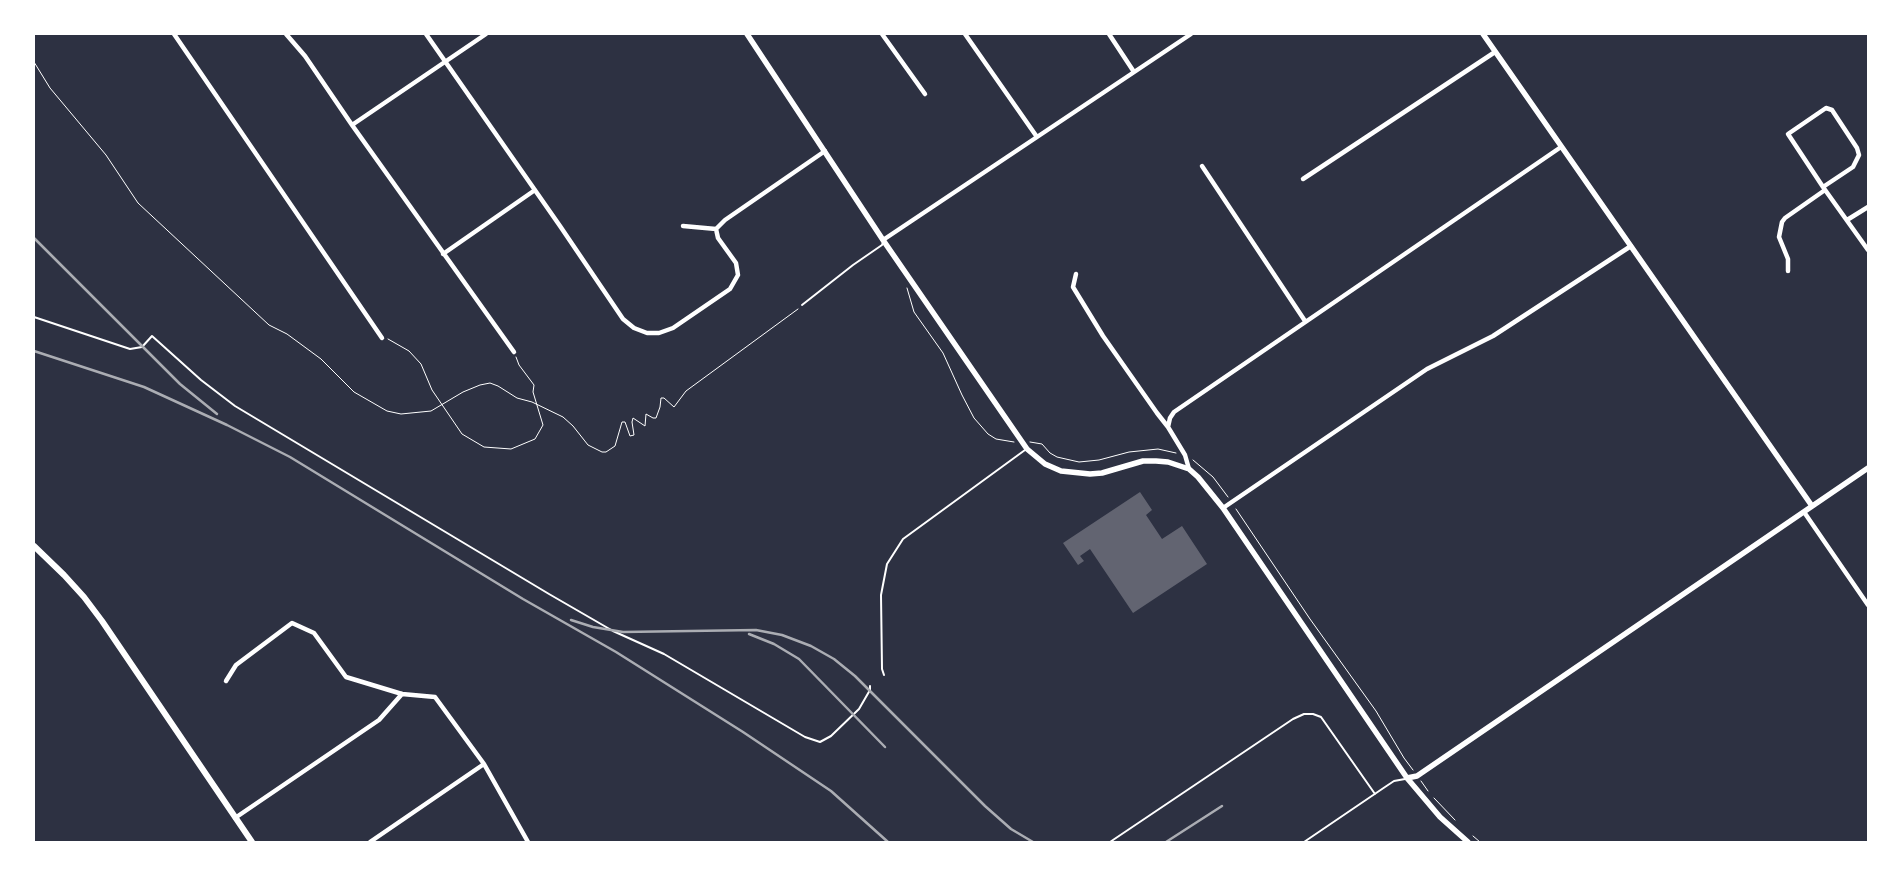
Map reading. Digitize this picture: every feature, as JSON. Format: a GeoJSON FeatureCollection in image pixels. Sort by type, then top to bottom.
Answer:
{"type":"FeatureCollection","features":[{"type":"Feature","properties":{"kind":"main road"},"geometry":{"type":"LineString","coordinates":[[34,546],[84,597],[252,842]]}},
{"type":"Feature","properties":{"kind":"street"},"geometry":{"type":"LineString","coordinates":[[174,34],[382,338]]}},
{"type":"Feature","properties":{"kind":"street"},"geometry":{"type":"LineString","coordinates":[[286,34],[305,56],[514,352]]}},
{"type":"Feature","properties":{"kind":"street"},"geometry":{"type":"LineString","coordinates":[[426,34],[623,318],[634,328],[647,334],[659,333],[673,328],[730,289],[738,275],[736,264],[718,238],[716,229]]}},
{"type":"Feature","properties":{"kind":"street"},"geometry":{"type":"LineString","coordinates":[[352,125],[486,34]]}},
{"type":"Feature","properties":{"kind":"street"},"geometry":{"type":"LineString","coordinates":[[882,34],[925,94]]}},
{"type":"Feature","properties":{"kind":"street"},"geometry":{"type":"LineString","coordinates":[[965,34],[1037,137]]}},
{"type":"Feature","properties":{"kind":"street"},"geometry":{"type":"LineString","coordinates":[[1109,34],[1134,72]]}},
{"type":"Feature","properties":{"kind":"street"},"geometry":{"type":"LineString","coordinates":[[883,240],[1191,34]]}},
{"type":"Feature","properties":{"kind":"street"},"geometry":{"type":"LineString","coordinates":[[1482,34],[1812,506]]}},
{"type":"Feature","properties":{"kind":"street"},"geometry":{"type":"LineString","coordinates":[[749,35],[883,240],[1027,449],[1045,464],[1061,471],[1078,474],[1102,473],[1128,464],[1156,461],[1168,462],[1189,469],[1208,487],[1407,778],[1440,817],[1468,842]]}},
{"type":"Feature","properties":{"kind":"street"},"geometry":{"type":"LineString","coordinates":[[1303,179],[1495,52]]}},
{"type":"Feature","properties":{"kind":"street"},"geometry":{"type":"LineString","coordinates":[[1788,272],[1788,259],[1778,237],[1782,222],[1785,218],[1824,188],[1853,167],[1859,155],[1857,148],[1832,110],[1826,108],[1788,134],[1824,188],[1868,250]]}},
{"type":"Feature","properties":{"kind":"street"},"geometry":{"type":"LineString","coordinates":[[1168,427],[1174,412],[1561,147]]}},
{"type":"Feature","properties":{"kind":"street"},"geometry":{"type":"LineString","coordinates":[[716,229],[725,220],[825,151]]}},
{"type":"Feature","properties":{"kind":"street"},"geometry":{"type":"LineString","coordinates":[[1202,166],[1305,321]]}},
{"type":"Feature","properties":{"kind":"street"},"geometry":{"type":"LineString","coordinates":[[443,254],[535,190]]}},
{"type":"Feature","properties":{"kind":"street"},"geometry":{"type":"LineString","coordinates":[[1847,220],[1868,207]]}},
{"type":"Feature","properties":{"kind":"street"},"geometry":{"type":"LineString","coordinates":[[683,226],[716,229]]}},
{"type":"Feature","properties":{"kind":"street"},"geometry":{"type":"LineString","coordinates":[[1222,508],[1427,369],[1493,336],[1631,246]]}},
{"type":"Feature","properties":{"kind":"street"},"geometry":{"type":"LineString","coordinates":[[1076,274],[1073,287],[1103,336],[1168,427],[1185,455],[1189,469]]}},
{"type":"Feature","properties":{"kind":"street"},"geometry":{"type":"LineString","coordinates":[[1407,778],[1417,776],[1868,468]]}},
{"type":"Feature","properties":{"kind":"street"},"geometry":{"type":"LineString","coordinates":[[1804,512],[1868,605]]}},
{"type":"Feature","properties":{"kind":"street"},"geometry":{"type":"LineString","coordinates":[[226,681],[236,665],[292,623],[314,633],[346,677],[402,694],[435,696],[484,764],[528,842]]}},
{"type":"Feature","properties":{"kind":"street"},"geometry":{"type":"LineString","coordinates":[[235,818],[379,720],[402,694]]}},
{"type":"Feature","properties":{"kind":"street"},"geometry":{"type":"LineString","coordinates":[[370,842],[484,764]]}},
{"type":"Feature","properties":{"kind":"lane"},"geometry":{"type":"LineString","coordinates":[[802,305],[882,245],[883,240]]}},
{"type":"Feature","properties":{"kind":"lane"},"geometry":{"type":"LineString","coordinates":[[34,318],[130,349],[142,347],[152,336],[201,380],[234,406],[549,594],[613,631],[664,654],[805,737],[820,742],[831,736],[858,709],[870,690],[870,686]]}},
{"type":"Feature","properties":{"kind":"lane"},"geometry":{"type":"LineString","coordinates":[[884,676],[882,669],[881,595],[886,564],[903,539],[1027,449]]}},
{"type":"Feature","properties":{"kind":"lane"},"geometry":{"type":"LineString","coordinates":[[1110,842],[1293,719],[1304,714],[1313,714],[1321,717],[1375,794]]}},
{"type":"Feature","properties":{"kind":"lane"},"geometry":{"type":"LineString","coordinates":[[1304,842],[1394,781],[1407,778]]}},
{"type":"Feature","properties":{"kind":"path"},"geometry":{"type":"LineString","coordinates":[[34,62],[50,88],[106,155],[138,203],[269,325],[287,334],[321,359],[354,392],[387,411],[401,414],[430,411],[464,392],[490,383],[517,398],[563,417],[588,445],[606,452],[614,446],[622,422],[624,422],[630,436],[634,435],[633,418],[645,426],[646,414],[656,418],[661,398],[664,398],[674,407],[686,391],[802,305]]}},
{"type":"Feature","properties":{"kind":"path"},"geometry":{"type":"LineString","coordinates":[[906,274],[907,291],[914,312],[943,353],[974,418],[988,434],[996,439],[1042,444],[1050,453],[1057,457],[1079,462],[1099,460],[1129,452],[1158,449],[1185,455],[1213,476],[1310,619],[1376,711],[1404,758],[1430,794],[1458,823]]}},
{"type":"Feature","properties":{"kind":"path"},"geometry":{"type":"LineString","coordinates":[[382,338],[391,340],[409,351],[421,364],[432,390],[462,434],[484,447],[511,449],[535,439],[543,425],[533,392],[534,385],[519,365],[514,352]]}},
{"type":"Feature","properties":{"kind":"path"},"geometry":{"type":"LineString","coordinates":[[1471,834],[1480,842]]}},
{"type":"Feature","properties":{"kind":"building"},"geometry":{"type":"Polygon","coordinates":[[[1140,492],[1152,510],[1146,515],[1162,539],[1182,526],[1207,564],[1133,613],[1090,549],[1080,556],[1084,561],[1078,565],[1063,543],[1140,492]]]}},
{"type":"Feature","properties":{"kind":"railway"},"geometry":{"type":"LineString","coordinates":[[34,238],[180,384],[217,414]]}},
{"type":"Feature","properties":{"kind":"railway"},"geometry":{"type":"LineString","coordinates":[[34,351],[144,387],[227,425],[290,457],[523,599],[616,652],[743,732],[831,791],[888,842]]}},
{"type":"Feature","properties":{"kind":"railway"},"geometry":{"type":"LineString","coordinates":[[571,620],[593,627],[623,632],[756,630],[782,635],[811,646],[834,659],[855,676],[985,806],[1011,829],[1033,842]]}},
{"type":"Feature","properties":{"kind":"railway"},"geometry":{"type":"LineString","coordinates":[[749,634],[774,644],[799,659],[885,747]]}},
{"type":"Feature","properties":{"kind":"railway"},"geometry":{"type":"LineString","coordinates":[[1166,842],[1222,806]]}}]}
